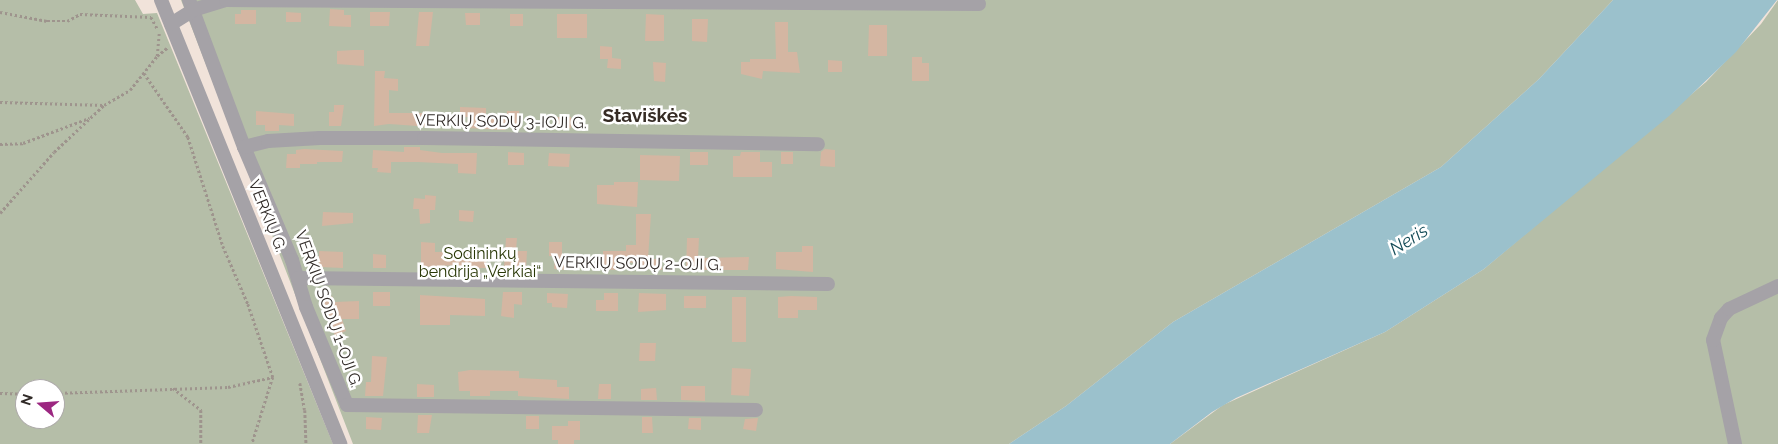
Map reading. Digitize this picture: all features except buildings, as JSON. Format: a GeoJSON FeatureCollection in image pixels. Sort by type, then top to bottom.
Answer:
{"type":"FeatureCollection","features":[{"type":"Feature","properties":{"kind":"street","name":"VERKIŲ G."},"geometry":{"type":"LineString","coordinates":[[161,0],[340,444]]}},
{"type":"Feature","properties":{"kind":"street"},"geometry":{"type":"LineString","coordinates":[[171,24],[191,5],[226,0],[979,4]]}},
{"type":"Feature","properties":{"kind":"street","name":"VERKIŲ SODŲ 1-OJI G."},"geometry":{"type":"LineString","coordinates":[[191,5],[244,146],[298,278],[306,306],[347,405],[756,410]]}},
{"type":"Feature","properties":{"kind":"street","name":"VERKIŲ SODŲ 3-IOJI G."},"geometry":{"type":"LineString","coordinates":[[244,146],[268,141],[311,139],[424,138],[818,144]]}},
{"type":"Feature","properties":{"kind":"street","name":"VERKIŲ SODŲ 2-OJI G."},"geometry":{"type":"LineString","coordinates":[[298,278],[828,284]]}},
{"type":"Feature","properties":{"kind":"street"},"geometry":{"type":"LineString","coordinates":[[1735,444],[1713,340],[1721,318],[1729,309],[1778,286]]}},
{"type":"Feature","properties":{"kind":"path"},"geometry":{"type":"LineString","coordinates":[[0,12],[47,21],[66,21],[80,14],[151,17],[159,32],[157,56]]}},
{"type":"Feature","properties":{"kind":"path"},"geometry":{"type":"LineString","coordinates":[[0,213],[54,152],[104,105],[130,90],[157,56],[179,43]]}},
{"type":"Feature","properties":{"kind":"path"},"geometry":{"type":"LineString","coordinates":[[144,73],[188,137],[223,246],[248,304],[273,377],[252,444]]}},
{"type":"Feature","properties":{"kind":"path"},"geometry":{"type":"LineString","coordinates":[[0,102],[104,105]]}},
{"type":"Feature","properties":{"kind":"path"},"geometry":{"type":"LineString","coordinates":[[0,144],[23,143],[94,115]]}},
{"type":"Feature","properties":{"kind":"path"},"geometry":{"type":"LineString","coordinates":[[299,374],[305,410],[306,444]]}},
{"type":"Feature","properties":{"kind":"path"},"geometry":{"type":"LineString","coordinates":[[65,392],[171,387],[228,388],[273,377]]}},
{"type":"Feature","properties":{"kind":"path"},"geometry":{"type":"LineString","coordinates":[[171,387],[201,410],[201,444]]}},
{"type":"Feature","properties":{"kind":"path"},"geometry":{"type":"LineString","coordinates":[[0,393],[15,394]]}},
{"type":"Feature","properties":{"kind":"green space"},"geometry":{"type":"Polygon","coordinates":[[[0,0],[135,0],[143,14],[157,13],[333,444],[0,444],[0,0]]]}},
{"type":"Feature","properties":{"kind":"green space","name":"Sodininkų bendrija „Verkiai“"},"geometry":{"type":"Polygon","coordinates":[[[181,0],[1613,0],[1539,79],[1441,167],[1173,322],[1066,406],[1009,444],[353,444],[181,0]]]}},
{"type":"Feature","properties":{"kind":"green space"},"geometry":{"type":"Polygon","coordinates":[[[1778,0],[1778,444],[1170,444],[1223,405],[1385,332],[1484,269],[1706,82],[1761,24],[1778,0]]]}},
{"type":"Feature","properties":{"kind":"water","name":"Neris"},"geometry":{"type":"Polygon","coordinates":[[[1613,0],[1777,0],[1736,52],[1669,116],[1484,269],[1385,332],[1236,398],[1212,412],[1170,444],[1009,444],[1066,406],[1173,322],[1441,167],[1539,79],[1613,0]]]}},
{"type":"Feature","properties":{"kind":"district","name":"Staviškės"},"geometry":{"type":"Point","coordinates":[645,116]}}]}
